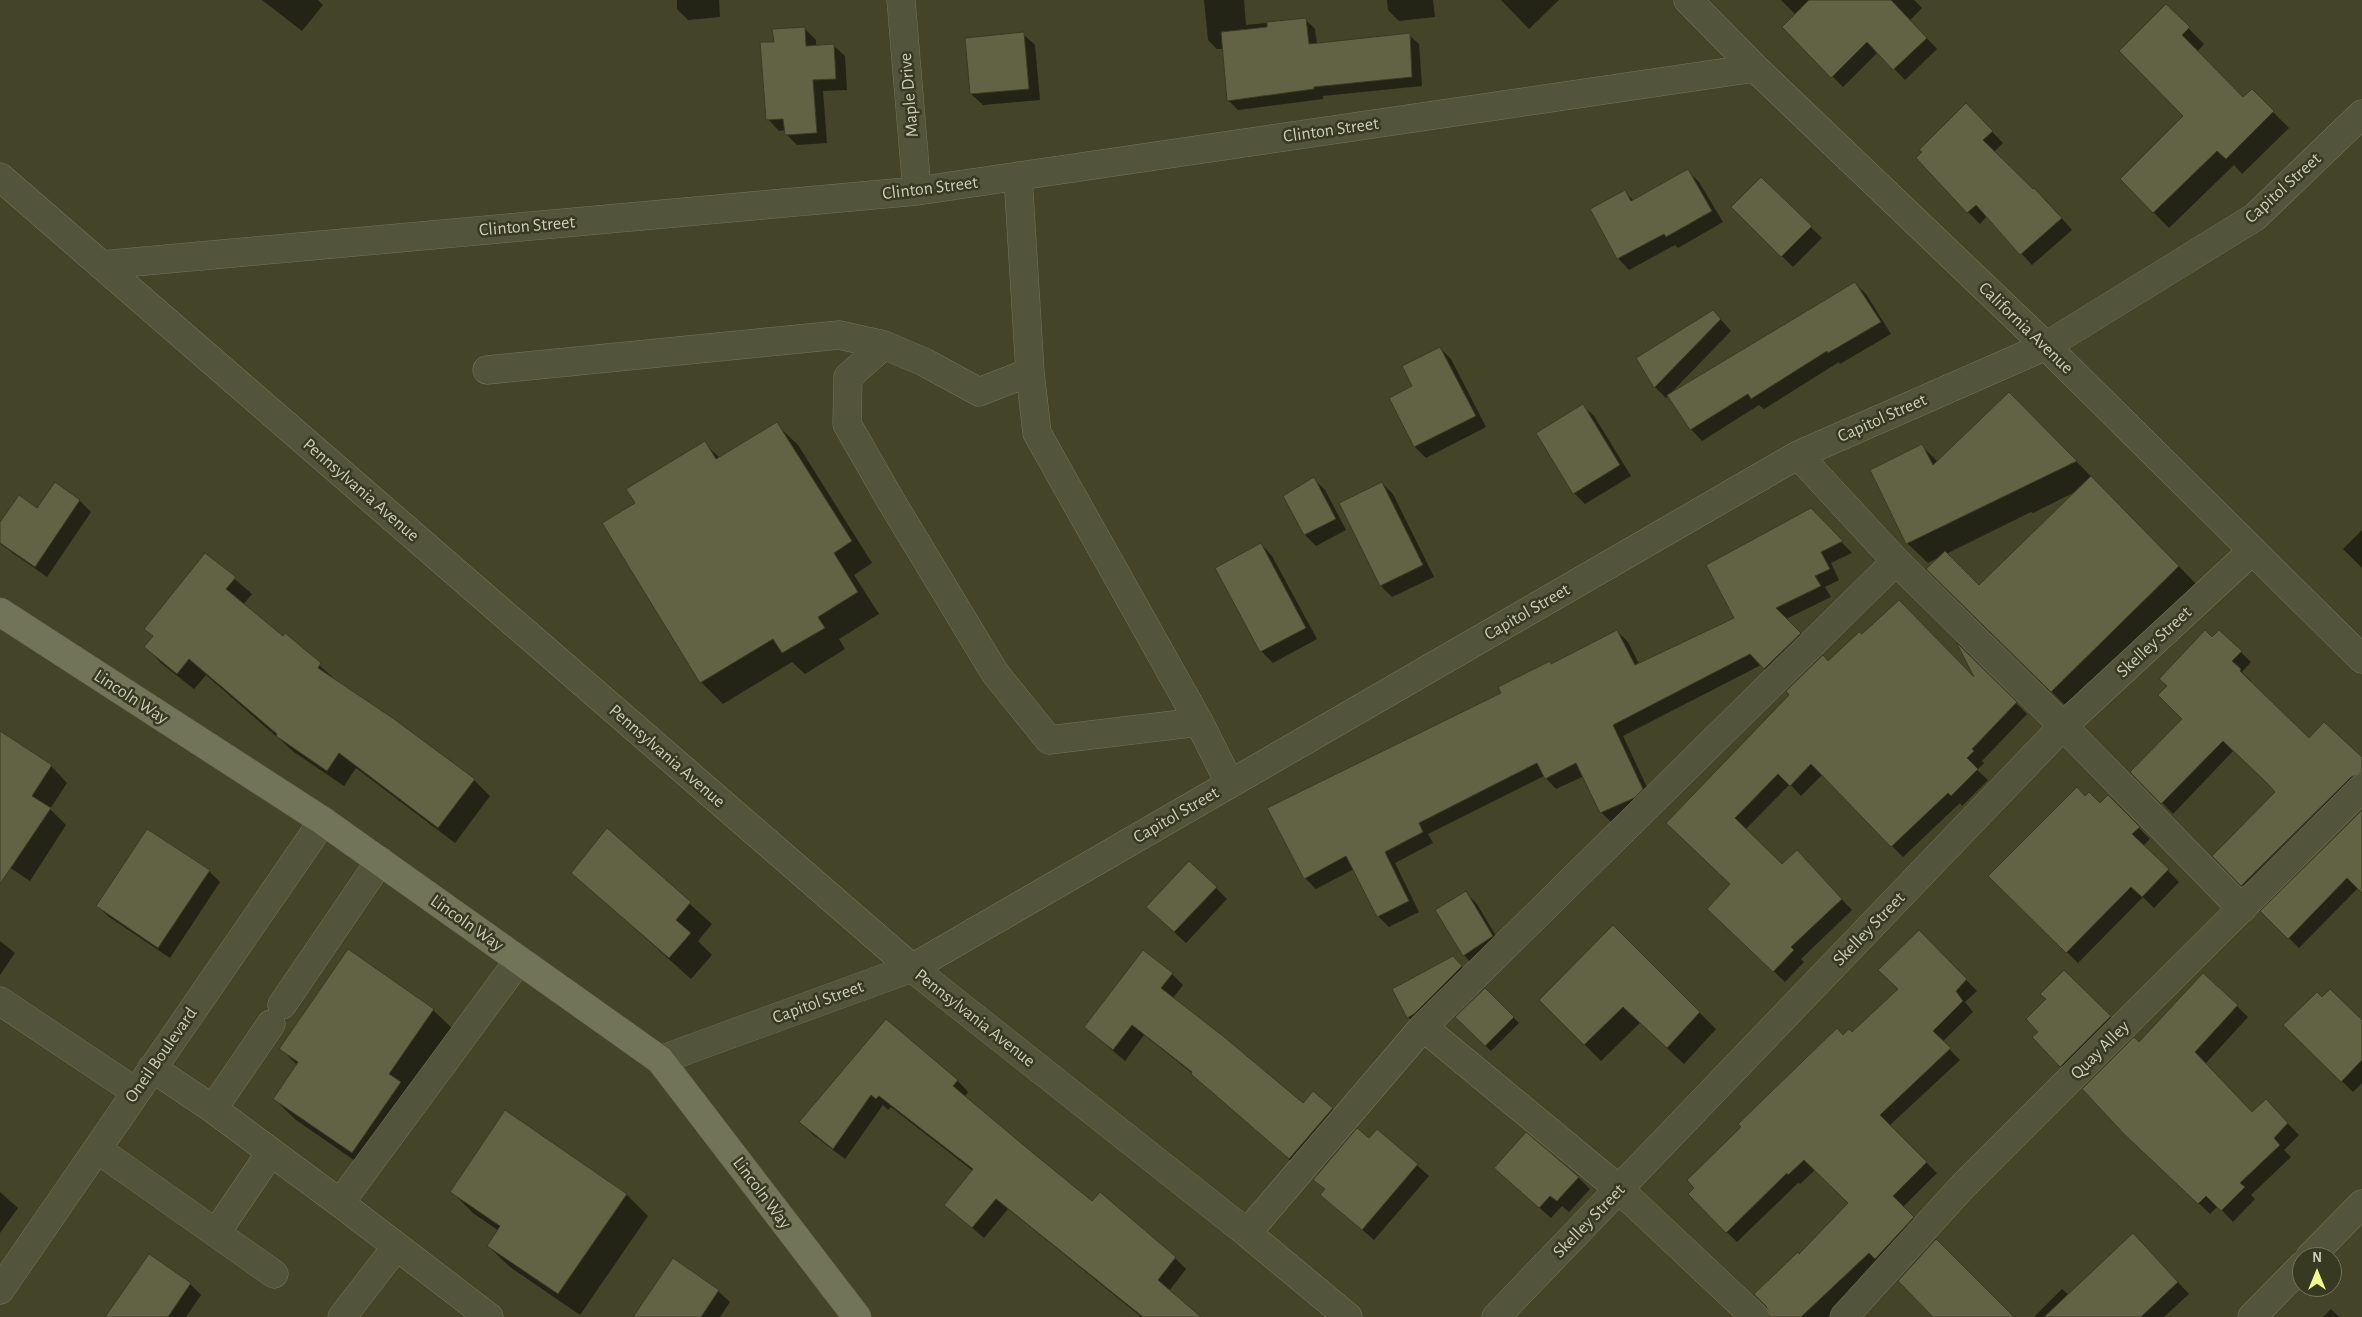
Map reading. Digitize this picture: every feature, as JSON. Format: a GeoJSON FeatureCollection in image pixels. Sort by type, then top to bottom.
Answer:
{"type":"FeatureCollection","features":[{"type":"Feature","properties":{"kind":"main road","name":"Lincoln Way"},"geometry":{"type":"LineString","coordinates":[[0,612],[323,821],[660,1060],[857,1317]]}},
{"type":"Feature","properties":{"kind":"street","name":"Maple Drive"},"geometry":{"type":"LineString","coordinates":[[901,0],[917,191]]}},
{"type":"Feature","properties":{"kind":"street","name":"California Avenue"},"geometry":{"type":"LineString","coordinates":[[1688,0],[1755,68],[2046,346],[2362,659]]}},
{"type":"Feature","properties":{"kind":"street","name":"Clinton Street"},"geometry":{"type":"LineString","coordinates":[[101,265],[917,191],[1755,68]]}},
{"type":"Feature","properties":{"kind":"street","name":"Capitol Street"},"geometry":{"type":"LineString","coordinates":[[660,1060],[912,968],[1798,455],[2046,346],[2255,217],[2362,114]]}},
{"type":"Feature","properties":{"kind":"street"},"geometry":{"type":"LineString","coordinates":[[1018,176],[1030,372],[1037,433],[1199,722],[1230,784]]}},
{"type":"Feature","properties":{"kind":"street","name":"Pennsylvania Avenue"},"geometry":{"type":"LineString","coordinates":[[0,177],[912,968],[1247,1233],[1348,1317]]}},
{"type":"Feature","properties":{"kind":"street"},"geometry":{"type":"LineString","coordinates":[[487,370],[839,335],[884,345],[924,362],[979,392],[1030,372]]}},
{"type":"Feature","properties":{"kind":"street"},"geometry":{"type":"LineString","coordinates":[[884,345],[848,377],[847,424],[994,673],[1049,740],[1199,722]]}},
{"type":"Feature","properties":{"kind":"street"},"geometry":{"type":"LineString","coordinates":[[1798,455],[1896,561],[2063,726],[2242,908]]}},
{"type":"Feature","properties":{"kind":"street","name":"Skelley Street"},"geometry":{"type":"LineString","coordinates":[[1496,1317],[1620,1190],[2063,726],[2252,551]]}},
{"type":"Feature","properties":{"kind":"street"},"geometry":{"type":"LineString","coordinates":[[1247,1233],[1424,1027],[1896,561]]}},
{"type":"Feature","properties":{"kind":"street","name":"Quay Alley"},"geometry":{"type":"LineString","coordinates":[[1844,1317],[1963,1186],[2362,788]]}},
{"type":"Feature","properties":{"kind":"street","name":"Oneil Boulevard"},"geometry":{"type":"LineString","coordinates":[[0,1290],[323,821]]}},
{"type":"Feature","properties":{"kind":"street"},"geometry":{"type":"LineString","coordinates":[[213,1109],[380,862]]}},
{"type":"Feature","properties":{"kind":"street"},"geometry":{"type":"LineString","coordinates":[[340,1203],[519,960]]}},
{"type":"Feature","properties":{"kind":"street"},"geometry":{"type":"LineString","coordinates":[[0,1001],[136,1092]]}},
{"type":"Feature","properties":{"kind":"street"},"geometry":{"type":"LineString","coordinates":[[1424,1027],[1620,1190],[1756,1317]]}},
{"type":"Feature","properties":{"kind":"street"},"geometry":{"type":"LineString","coordinates":[[152,1068],[213,1109],[489,1317]]}},
{"type":"Feature","properties":{"kind":"street"},"geometry":{"type":"LineString","coordinates":[[97,1149],[274,1274]]}},
{"type":"Feature","properties":{"kind":"street"},"geometry":{"type":"LineString","coordinates":[[216,1233],[271,1152]]}},
{"type":"Feature","properties":{"kind":"street"},"geometry":{"type":"LineString","coordinates":[[2320,1247],[2362,1204]]}},
{"type":"Feature","properties":{"kind":"street"},"geometry":{"type":"LineString","coordinates":[[342,1317],[396,1246]]}},
{"type":"Feature","properties":{"kind":"street"},"geometry":{"type":"LineString","coordinates":[[2252,1317],[2292,1276]]}},
{"type":"Feature","properties":{"kind":"building"},"geometry":{"type":"Polygon","coordinates":[[[1809,0],[1891,0],[1927,38],[1893,70],[1867,42],[1831,78],[1782,27],[1809,0]]]}},
{"type":"Feature","properties":{"kind":"building"},"geometry":{"type":"Polygon","coordinates":[[[2166,4],[2190,27],[2182,35],[2243,97],[2252,89],[2274,111],[2226,159],[2217,151],[2153,213],[2120,179],[2183,116],[2119,51],[2166,4]]]}},
{"type":"Feature","properties":{"kind":"building"},"geometry":{"type":"Polygon","coordinates":[[[1306,18],[1309,44],[1410,33],[1412,77],[1314,87],[1314,89],[1227,101],[1221,32],[1267,27],[1267,22],[1306,18]]]}},
{"type":"Feature","properties":{"kind":"building"},"geometry":{"type":"Polygon","coordinates":[[[805,27],[806,46],[834,44],[836,79],[813,80],[817,133],[785,135],[783,119],[766,120],[760,42],[774,42],[772,29],[805,27]]]}},
{"type":"Feature","properties":{"kind":"building"},"geometry":{"type":"Polygon","coordinates":[[[1024,32],[1029,89],[970,94],[965,38],[1024,32]]]}},
{"type":"Feature","properties":{"kind":"building"},"geometry":{"type":"Polygon","coordinates":[[[1966,103],[1993,131],[1983,140],[2034,188],[2062,218],[2020,255],[1976,205],[1967,213],[1916,158],[1922,152],[1919,150],[1966,103]]]}},
{"type":"Feature","properties":{"kind":"building"},"geometry":{"type":"Polygon","coordinates":[[[1688,169],[1712,211],[1666,237],[1664,234],[1617,259],[1590,209],[1625,190],[1631,201],[1688,169]]]}},
{"type":"Feature","properties":{"kind":"building"},"geometry":{"type":"Polygon","coordinates":[[[1761,177],[1812,226],[1781,257],[1731,207],[1761,177]]]}},
{"type":"Feature","properties":{"kind":"building"},"geometry":{"type":"Polygon","coordinates":[[[1855,282],[1881,322],[1828,353],[1827,351],[1751,399],[1748,394],[1690,430],[1667,395],[1855,282]]]}},
{"type":"Feature","properties":{"kind":"building"},"geometry":{"type":"Polygon","coordinates":[[[1713,310],[1721,319],[1654,388],[1636,358],[1713,310]]]}},
{"type":"Feature","properties":{"kind":"building"},"geometry":{"type":"Polygon","coordinates":[[[1440,347],[1476,416],[1414,447],[1389,398],[1412,386],[1402,366],[1440,347]]]}},
{"type":"Feature","properties":{"kind":"building"},"geometry":{"type":"Polygon","coordinates":[[[2009,392],[2077,461],[1906,544],[1870,470],[1922,444],[1933,465],[2009,392]]]}},
{"type":"Feature","properties":{"kind":"building"},"geometry":{"type":"Polygon","coordinates":[[[1583,404],[1620,465],[1573,494],[1536,433],[1583,404]]]}},
{"type":"Feature","properties":{"kind":"building"},"geometry":{"type":"Polygon","coordinates":[[[777,422],[852,541],[834,553],[858,592],[818,617],[825,628],[782,653],[773,639],[700,683],[602,523],[635,503],[626,489],[705,441],[716,459],[777,422]]]}},
{"type":"Feature","properties":{"kind":"building"},"geometry":{"type":"Polygon","coordinates":[[[2091,476],[2179,566],[2051,692],[1926,569],[1945,551],[1979,585],[2091,476]]]}},
{"type":"Feature","properties":{"kind":"building"},"geometry":{"type":"Polygon","coordinates":[[[1314,477],[1336,519],[1304,535],[1283,496],[1314,477]]]}},
{"type":"Feature","properties":{"kind":"building"},"geometry":{"type":"Polygon","coordinates":[[[55,482],[80,500],[35,567],[0,543],[0,522],[19,495],[37,508],[55,482]]]}},
{"type":"Feature","properties":{"kind":"building"},"geometry":{"type":"Polygon","coordinates":[[[1382,482],[1423,565],[1380,586],[1339,503],[1382,482]]]}},
{"type":"Feature","properties":{"kind":"building"},"geometry":{"type":"Polygon","coordinates":[[[1811,508],[1843,541],[1821,552],[1830,569],[1815,576],[1821,586],[1776,608],[1801,633],[1764,669],[1750,654],[1613,725],[1643,789],[1634,798],[1600,813],[1576,763],[1545,779],[1537,763],[1419,823],[1423,832],[1385,852],[1409,901],[1377,917],[1346,856],[1304,879],[1267,808],[1501,693],[1498,687],[1550,661],[1551,664],[1617,630],[1635,665],[1734,618],[1706,565],[1811,508]]]}},
{"type":"Feature","properties":{"kind":"building"},"geometry":{"type":"Polygon","coordinates":[[[1261,543],[1306,628],[1260,652],[1215,568],[1261,543]]]}},
{"type":"Feature","properties":{"kind":"building"},"geometry":{"type":"Polygon","coordinates":[[[205,553],[236,577],[226,589],[283,636],[285,633],[321,663],[318,668],[394,719],[475,779],[438,828],[339,753],[327,771],[276,736],[277,734],[189,659],[177,674],[144,647],[153,636],[144,629],[205,553]]]}},
{"type":"Feature","properties":{"kind":"building"},"geometry":{"type":"Polygon","coordinates":[[[1899,600],[1974,677],[1956,642],[2017,702],[1972,749],[1974,751],[1967,758],[1978,769],[1951,796],[1948,793],[1891,847],[1811,764],[1790,786],[1778,774],[1735,818],[1782,864],[1797,850],[1842,899],[1791,947],[1794,950],[1773,972],[1707,909],[1730,884],[1666,823],[1789,695],[1786,691],[1823,655],[1828,661],[1859,632],[1862,634],[1899,600]]]}},
{"type":"Feature","properties":{"kind":"building"},"geometry":{"type":"Polygon","coordinates":[[[2205,630],[2212,637],[2219,630],[2242,651],[2232,661],[2309,738],[2324,722],[2362,757],[2362,773],[2351,777],[2241,886],[2212,856],[2275,792],[2267,783],[2223,741],[2161,804],[2130,772],[2182,719],[2158,695],[2167,686],[2159,679],[2205,630]]]}},
{"type":"Feature","properties":{"kind":"building"},"geometry":{"type":"Polygon","coordinates":[[[0,731],[52,765],[32,796],[51,808],[0,884],[0,731]]]}},
{"type":"Feature","properties":{"kind":"building"},"geometry":{"type":"Polygon","coordinates":[[[2077,787],[2085,796],[2089,792],[2100,803],[2108,795],[2140,827],[2132,834],[2169,869],[2142,897],[2131,887],[2066,953],[1988,876],[2077,787]]]}},
{"type":"Feature","properties":{"kind":"building"},"geometry":{"type":"Polygon","coordinates":[[[2362,810],[2362,893],[2347,878],[2288,939],[2260,911],[2362,810]]]}},
{"type":"Feature","properties":{"kind":"building"},"geometry":{"type":"Polygon","coordinates":[[[607,828],[691,902],[676,920],[691,933],[669,958],[571,873],[607,828]]]}},
{"type":"Feature","properties":{"kind":"building"},"geometry":{"type":"Polygon","coordinates":[[[147,829],[210,870],[158,948],[96,906],[147,829]]]}},
{"type":"Feature","properties":{"kind":"building"},"geometry":{"type":"Polygon","coordinates":[[[1189,861],[1217,887],[1174,932],[1146,907],[1189,861]]]}},
{"type":"Feature","properties":{"kind":"building"},"geometry":{"type":"Polygon","coordinates":[[[1466,891],[1493,936],[1463,956],[1435,910],[1466,891]]]}},
{"type":"Feature","properties":{"kind":"building"},"geometry":{"type":"Polygon","coordinates":[[[1613,925],[1700,1012],[1667,1048],[1623,1007],[1584,1045],[1539,1000],[1613,925]]]}},
{"type":"Feature","properties":{"kind":"building"},"geometry":{"type":"Polygon","coordinates":[[[1919,930],[1967,979],[1956,991],[1963,1001],[1933,1031],[1951,1048],[1880,1115],[1927,1162],[1893,1196],[1914,1217],[1875,1259],[1869,1253],[1801,1317],[1770,1317],[1766,1306],[1754,1294],[1798,1252],[1799,1254],[1848,1203],[1804,1160],[1788,1175],[1787,1173],[1726,1233],[1688,1194],[1694,1188],[1687,1180],[1741,1127],[1738,1124],[1837,1028],[1843,1035],[1849,1029],[1852,1032],[1898,989],[1878,970],[1919,930]]]}},
{"type":"Feature","properties":{"kind":"building"},"geometry":{"type":"Polygon","coordinates":[[[348,949],[434,1009],[389,1074],[401,1082],[352,1153],[273,1099],[298,1062],[279,1049],[348,949]]]}},
{"type":"Feature","properties":{"kind":"building"},"geometry":{"type":"Polygon","coordinates":[[[1143,950],[1173,973],[1161,988],[1223,1036],[1303,1103],[1313,1091],[1333,1108],[1289,1159],[1191,1074],[1192,1072],[1132,1025],[1113,1050],[1084,1027],[1143,950]]]}},
{"type":"Feature","properties":{"kind":"building"},"geometry":{"type":"Polygon","coordinates":[[[1453,956],[1462,966],[1414,1014],[1407,1018],[1392,989],[1453,956]]]}},
{"type":"Feature","properties":{"kind":"building"},"geometry":{"type":"Polygon","coordinates":[[[2064,970],[2111,1016],[2060,1067],[2032,1037],[2038,1032],[2026,1019],[2046,999],[2040,994],[2064,970]]]}},
{"type":"Feature","properties":{"kind":"building"},"geometry":{"type":"Polygon","coordinates":[[[2203,973],[2238,1005],[2195,1052],[2252,1112],[2266,1099],[2288,1123],[2274,1138],[2280,1145],[2240,1183],[2245,1187],[2221,1211],[2206,1196],[2198,1204],[2124,1134],[2082,1089],[2134,1037],[2139,1042],[2203,973]]]}},
{"type":"Feature","properties":{"kind":"building"},"geometry":{"type":"Polygon","coordinates":[[[1485,988],[1514,1017],[1485,1046],[1455,1017],[1485,988]]]}},
{"type":"Feature","properties":{"kind":"building"},"geometry":{"type":"Polygon","coordinates":[[[2330,989],[2362,1020],[2362,1060],[2341,1082],[2283,1025],[2317,992],[2322,997],[2330,989]]]}},
{"type":"Feature","properties":{"kind":"building"},"geometry":{"type":"Polygon","coordinates":[[[886,1019],[958,1080],[953,1086],[1033,1153],[1092,1201],[1100,1192],[1176,1257],[1158,1280],[1201,1317],[1143,1317],[996,1199],[972,1228],[944,1205],[973,1169],[879,1096],[876,1099],[871,1095],[833,1149],[799,1122],[886,1019]]]}},
{"type":"Feature","properties":{"kind":"building"},"geometry":{"type":"Polygon","coordinates":[[[505,1110],[627,1194],[558,1294],[487,1246],[500,1226],[450,1192],[505,1110]]]}},
{"type":"Feature","properties":{"kind":"building"},"geometry":{"type":"Polygon","coordinates":[[[1357,1128],[1369,1138],[1377,1129],[1418,1164],[1362,1230],[1320,1195],[1325,1189],[1313,1180],[1357,1128]]]}},
{"type":"Feature","properties":{"kind":"building"},"geometry":{"type":"Polygon","coordinates":[[[1526,1132],[1579,1177],[1557,1201],[1550,1196],[1539,1208],[1494,1168],[1526,1132]]]}},
{"type":"Feature","properties":{"kind":"building"},"geometry":{"type":"Polygon","coordinates":[[[2133,1233],[2178,1282],[2141,1317],[2044,1317],[2133,1233]]]}},
{"type":"Feature","properties":{"kind":"building"},"geometry":{"type":"Polygon","coordinates":[[[1936,1239],[2014,1317],[1933,1317],[1898,1281],[1936,1239]]]}},
{"type":"Feature","properties":{"kind":"building"},"geometry":{"type":"Polygon","coordinates":[[[149,1254],[191,1283],[168,1317],[105,1317],[149,1254]]]}},
{"type":"Feature","properties":{"kind":"building"},"geometry":{"type":"Polygon","coordinates":[[[673,1258],[719,1290],[701,1317],[633,1317],[673,1258]]]}}]}
